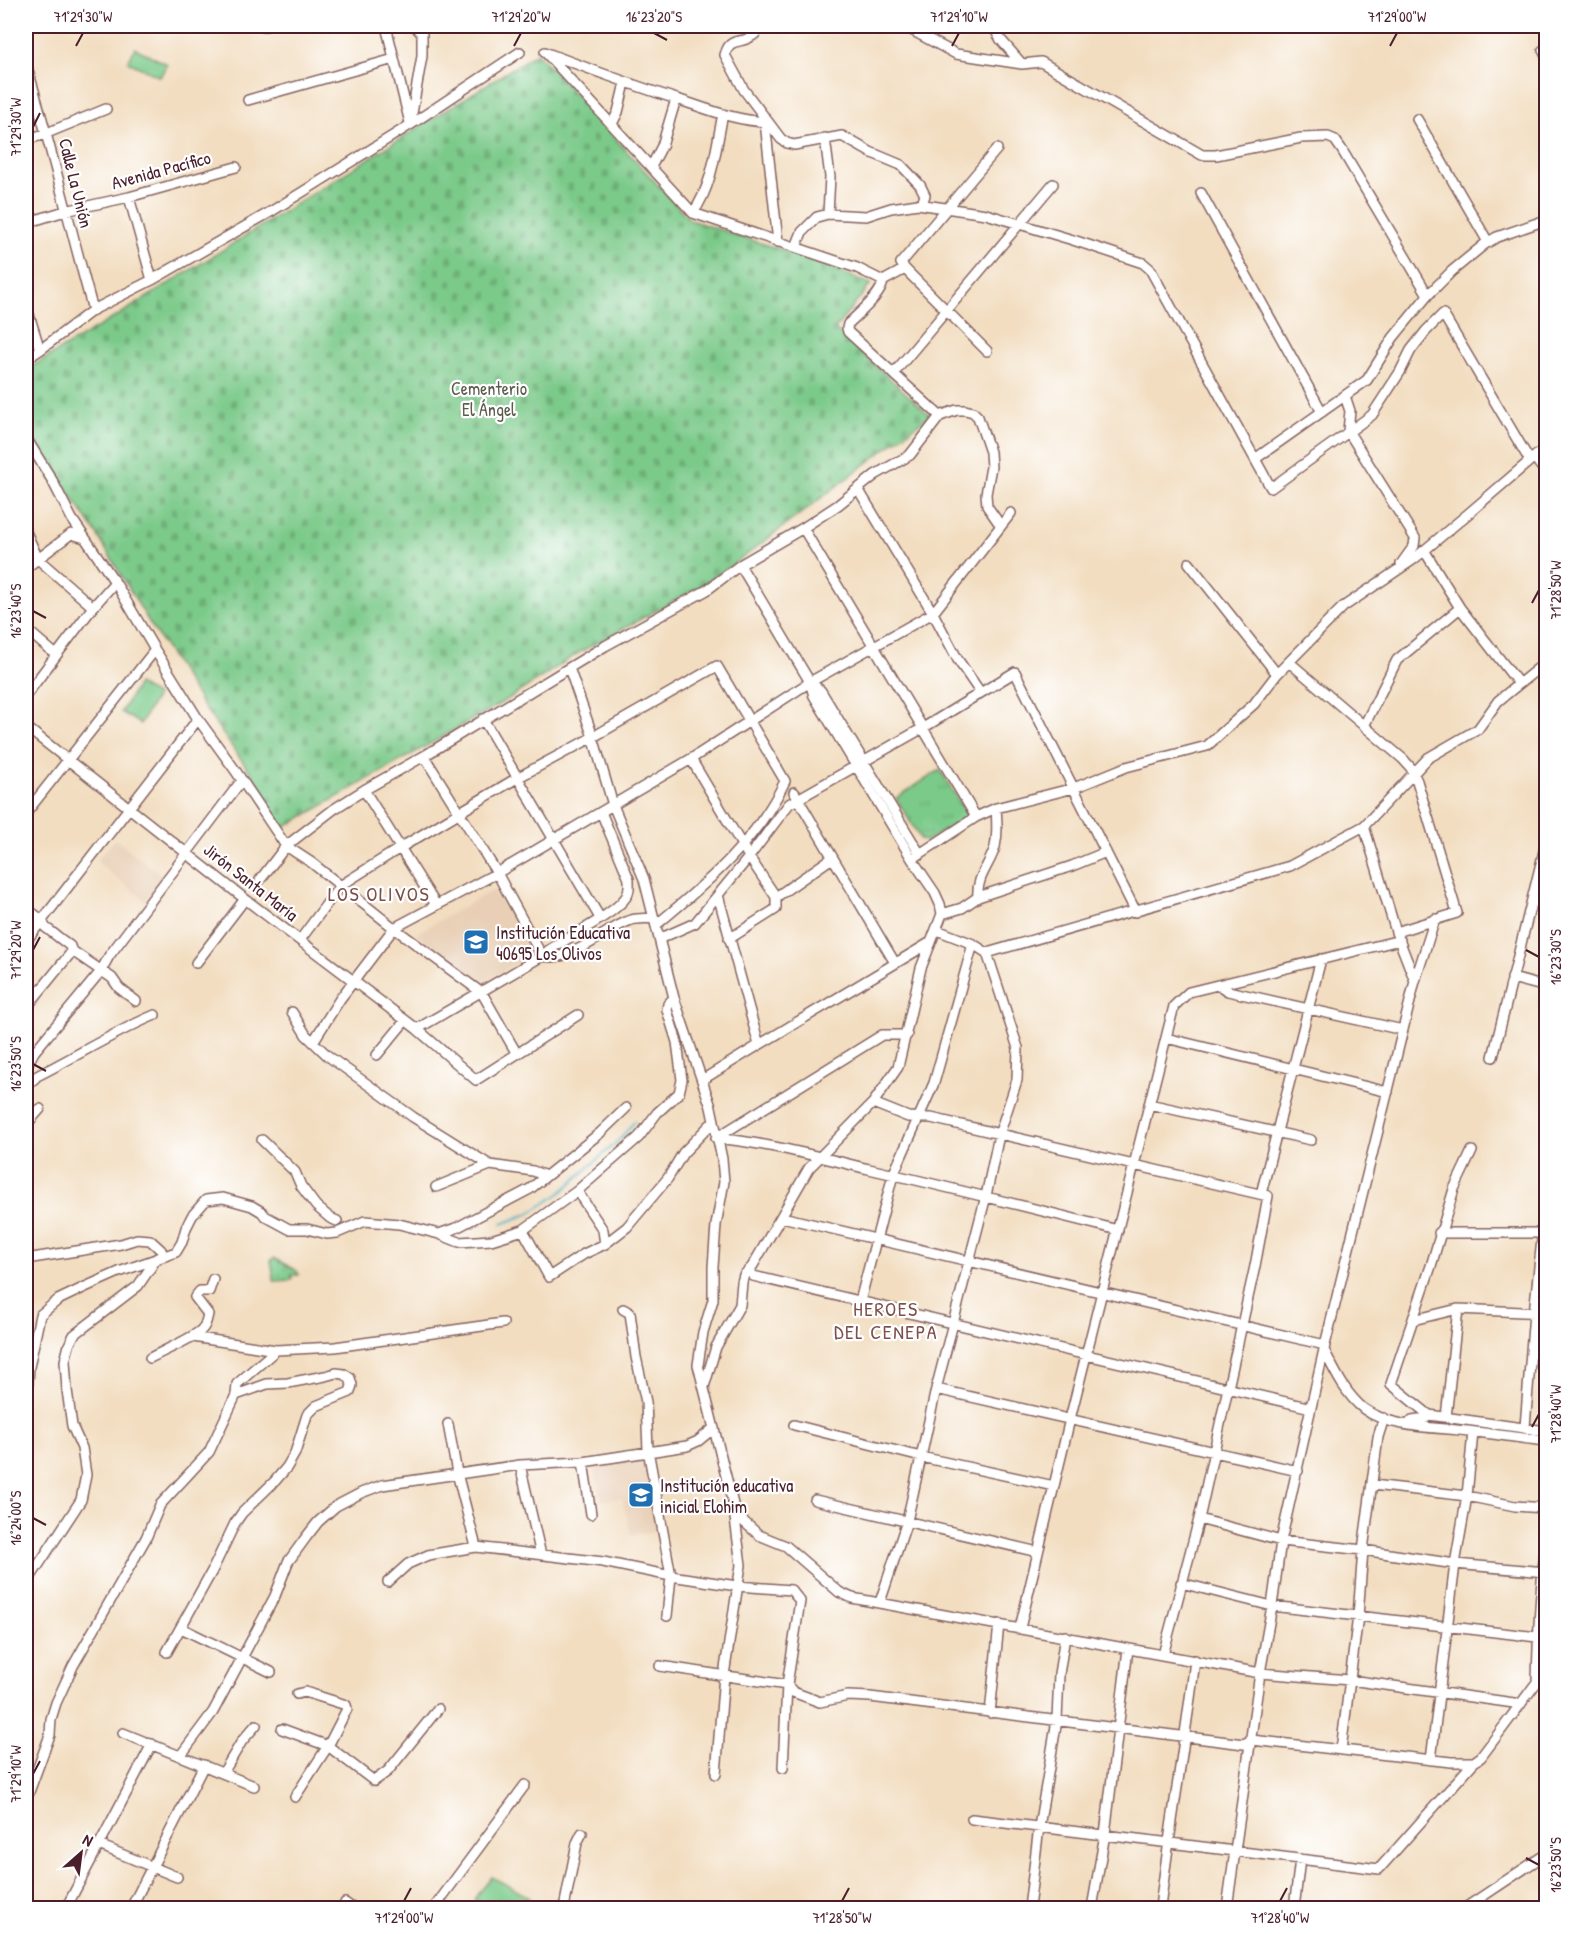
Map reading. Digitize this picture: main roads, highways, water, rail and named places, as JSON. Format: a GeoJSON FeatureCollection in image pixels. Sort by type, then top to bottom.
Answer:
{"type":"FeatureCollection","features":[{"type":"Feature","properties":{"kind":"waterway"},"geometry":{"type":"LineString","coordinates":[[502,1224],[530,1213],[559,1194],[619,1140],[635,1121]]}},
{"type":"Feature","properties":{"kind":"place","name":"Institución Educativa 40695 Los Olivos"},"geometry":{"type":"Point","coordinates":[476,942]}},
{"type":"Feature","properties":{"kind":"place","name":"Institución educativa inicial Elohim"},"geometry":{"type":"Point","coordinates":[641,1495]}},
{"type":"Feature","properties":{"kind":"district","name":"LOS OLIVOS"},"geometry":{"type":"Point","coordinates":[379,893]}},
{"type":"Feature","properties":{"kind":"district","name":"HEROES DEL CENEPA"},"geometry":{"type":"Point","coordinates":[886,1320]}},
{"type":"Feature","properties":{"kind":"park label","name":"Cementerio El Ángel"},"geometry":{"type":"Point","coordinates":[489,398]}}]}
